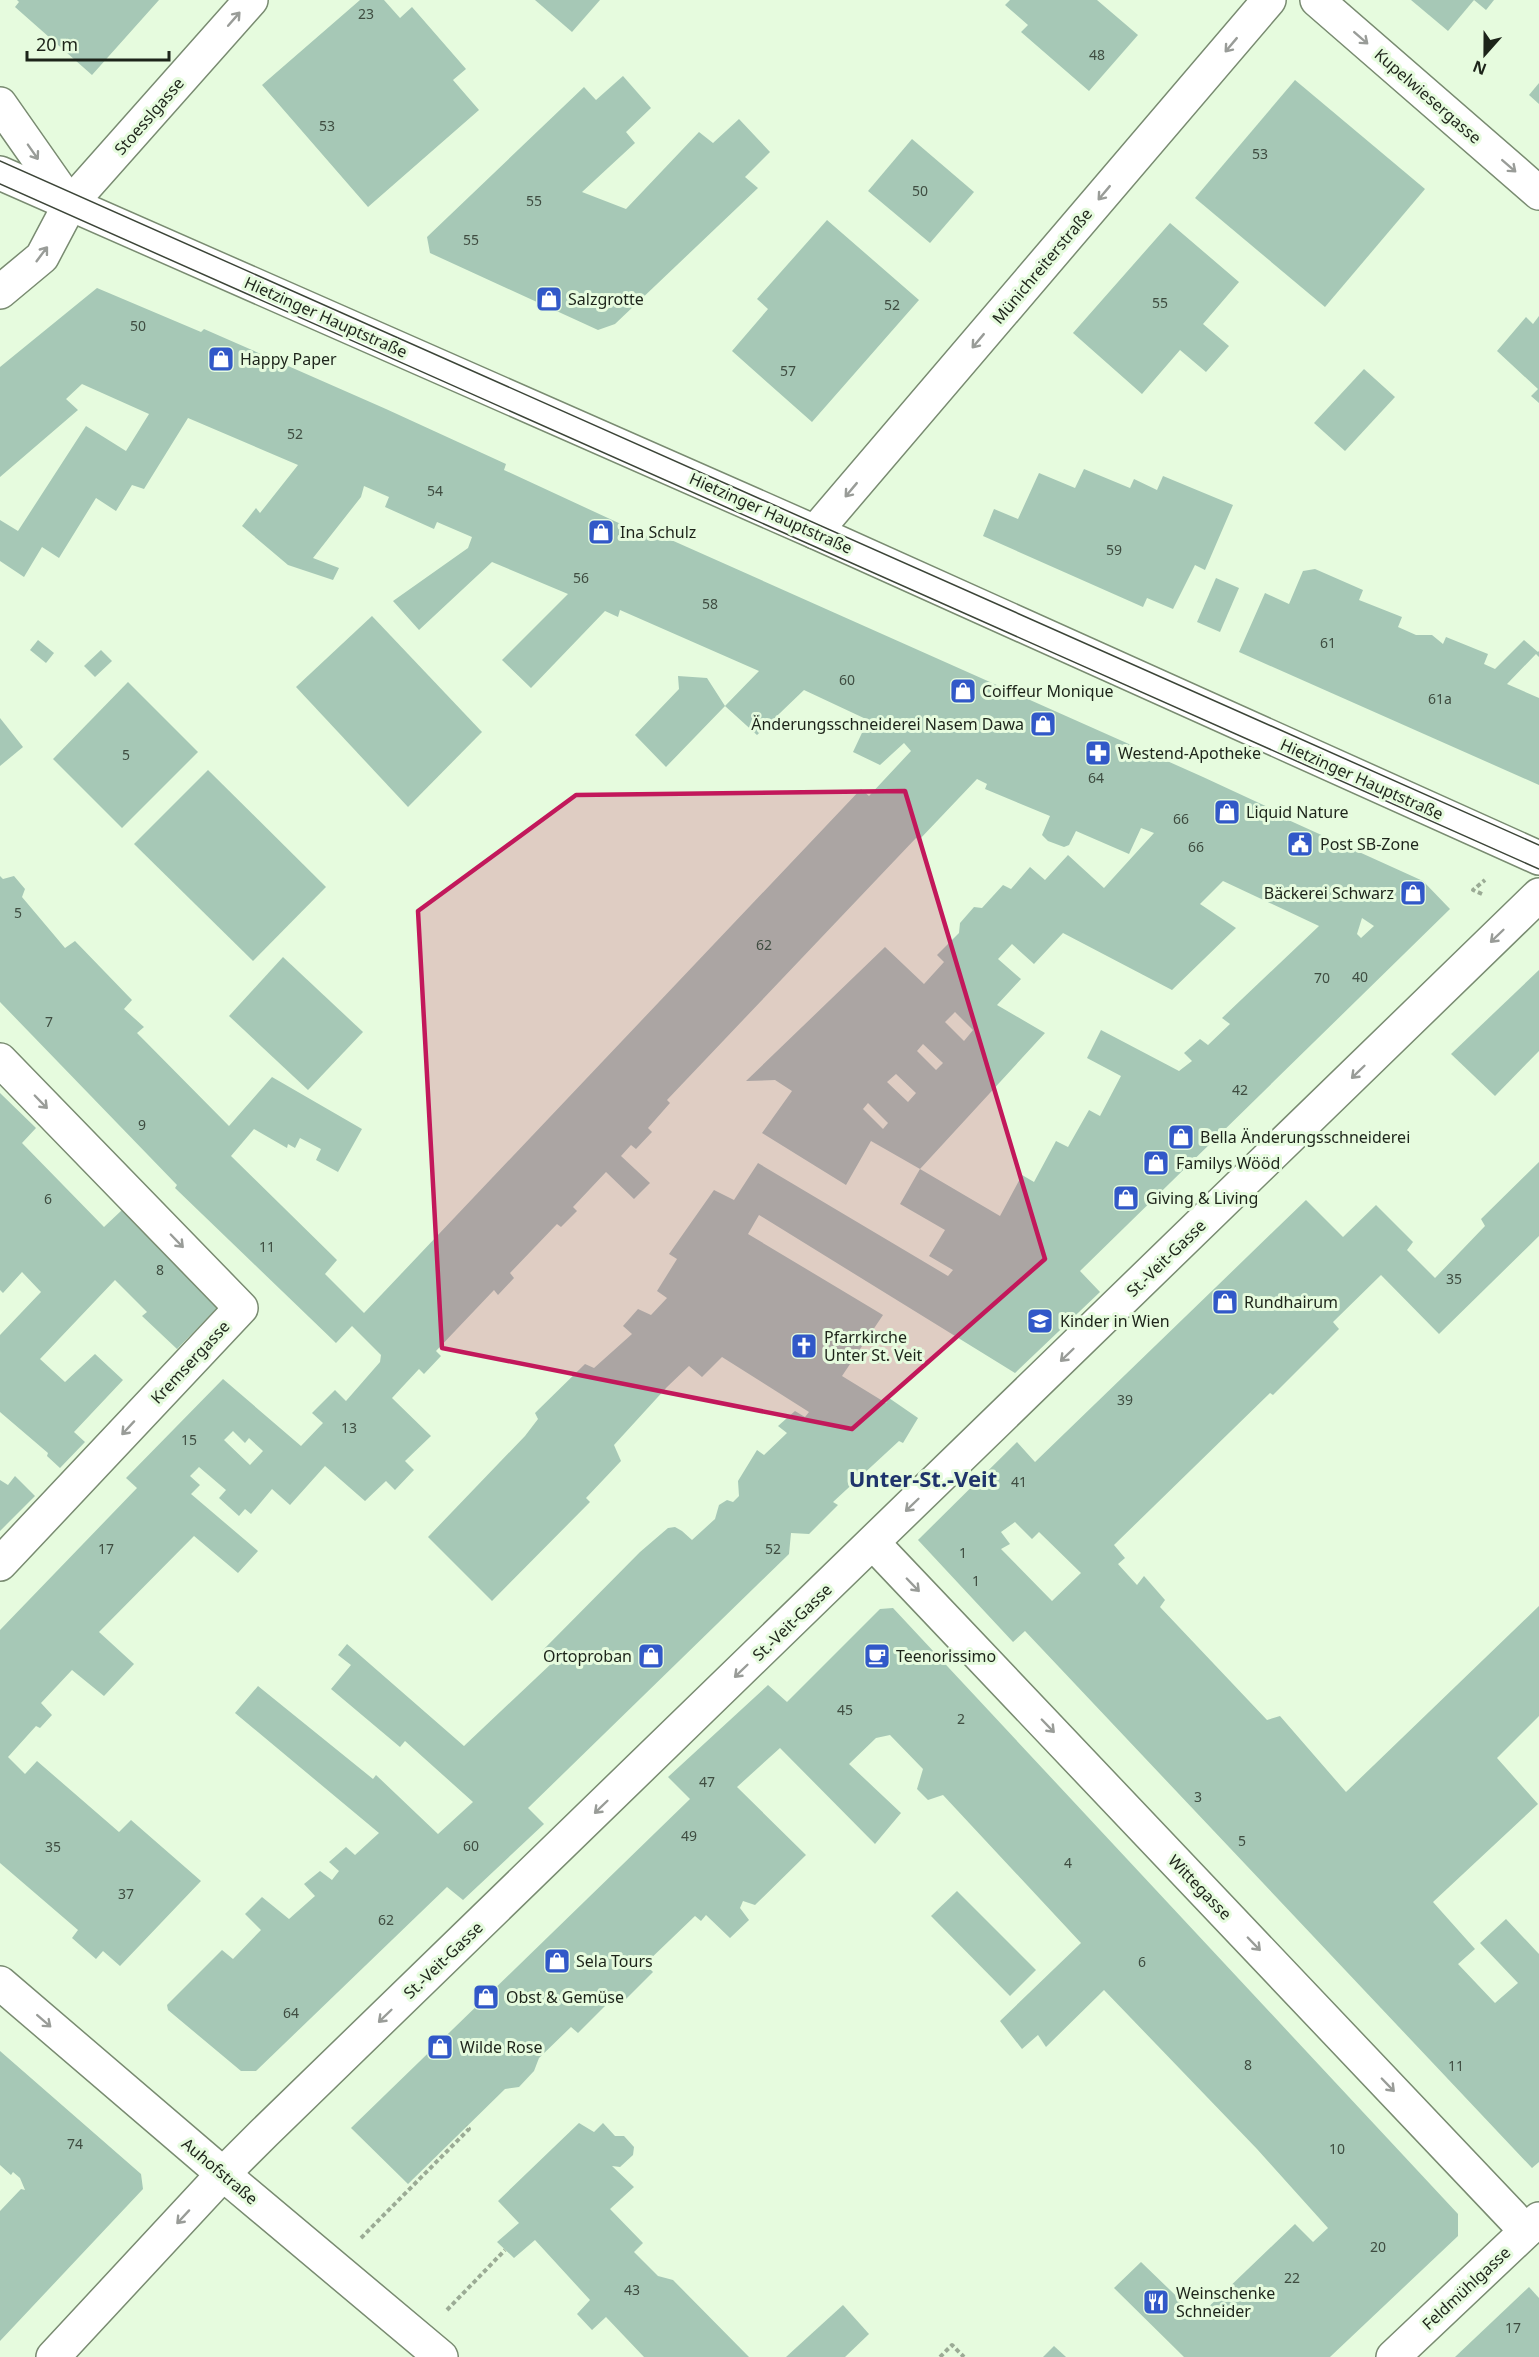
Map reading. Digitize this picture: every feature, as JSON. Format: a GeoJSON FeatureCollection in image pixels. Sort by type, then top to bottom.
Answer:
{"type":"FeatureCollection","features":[{"type":"Feature","properties":{"kind":"street","name":"Stoesslgasse"},"geometry":{"type":"LineString","coordinates":[[0,292],[42,257],[70,204],[251,0]]}},
{"type":"Feature","properties":{"kind":"street","name":"Münichreiterstraße"},"geometry":{"type":"LineString","coordinates":[[815,532],[1269,0]]}},
{"type":"Feature","properties":{"kind":"street","name":"Kupelwiesergasse"},"geometry":{"type":"LineString","coordinates":[[1317,0],[1539,193]]}},
{"type":"Feature","properties":{"kind":"street"},"geometry":{"type":"LineString","coordinates":[[0,104],[70,204]]}},
{"type":"Feature","properties":{"kind":"street","name":"Hietzinger Hauptstraße"},"geometry":{"type":"LineString","coordinates":[[0,173],[815,532],[1539,858]]}},
{"type":"Feature","properties":{"kind":"street","name":"St.-Veit-Gasse"},"geometry":{"type":"LineString","coordinates":[[54,2357],[223,2174],[1539,895]]}},
{"type":"Feature","properties":{"kind":"street","name":"Kremsergasse"},"geometry":{"type":"LineString","coordinates":[[0,1060],[241,1308],[0,1564]]}},
{"type":"Feature","properties":{"kind":"street","name":"Wittegasse"},"geometry":{"type":"LineString","coordinates":[[873,1543],[1533,2225]]}},
{"type":"Feature","properties":{"kind":"street","name":"Auhofstraße"},"geometry":{"type":"LineString","coordinates":[[0,1983],[430,2348]]}},
{"type":"Feature","properties":{"kind":"street","name":"Feldmühlgasse"},"geometry":{"type":"LineString","coordinates":[[1393,2357],[1533,2225]]}},
{"type":"Feature","properties":{"kind":"path"},"geometry":{"type":"LineString","coordinates":[[333,2266],[469,2129],[466,2126]]}},
{"type":"Feature","properties":{"kind":"path"},"geometry":{"type":"LineString","coordinates":[[430,2348],[506,2250]]}},
{"type":"Feature","properties":{"kind":"path"},"geometry":{"type":"LineString","coordinates":[[940,2357],[952,2345],[964,2357]]}},
{"type":"Feature","properties":{"kind":"highlighted area"},"geometry":{"type":"Polygon","coordinates":[[[905,791],[1045,1259],[852,1429],[442,1348],[418,911],[576,795],[905,791]]]}},
{"type":"Feature","properties":{"kind":"building"},"geometry":{"type":"Polygon","coordinates":[[[17,0],[159,0],[92,75],[15,7],[19,2],[17,0]]]}},
{"type":"Feature","properties":{"kind":"building"},"geometry":{"type":"Polygon","coordinates":[[[360,0],[384,0],[400,18],[412,7],[466,69],[453,80],[479,110],[368,207],[262,85],[360,0]]]}},
{"type":"Feature","properties":{"kind":"building"},"geometry":{"type":"Polygon","coordinates":[[[535,0],[600,0],[572,32],[535,0]]]}},
{"type":"Feature","properties":{"kind":"building"},"geometry":{"type":"Polygon","coordinates":[[[1010,0],[1097,0],[1138,35],[1089,91],[1021,32],[1028,25],[1005,5],[1010,0]]]}},
{"type":"Feature","properties":{"kind":"building"},"geometry":{"type":"Polygon","coordinates":[[[1411,0],[1474,0],[1448,31],[1411,0]]]}},
{"type":"Feature","properties":{"kind":"building"},"geometry":{"type":"Polygon","coordinates":[[[1474,0],[1494,0],[1486,10],[1474,0]]]}},
{"type":"Feature","properties":{"kind":"building"},"geometry":{"type":"Polygon","coordinates":[[[623,76],[651,108],[626,132],[635,143],[582,192],[626,209],[699,132],[713,143],[739,119],[770,152],[745,177],[758,188],[615,324],[598,330],[430,253],[427,237],[584,87],[596,100],[623,76]]]}},
{"type":"Feature","properties":{"kind":"building"},"geometry":{"type":"Polygon","coordinates":[[[1295,80],[1425,189],[1325,307],[1195,198],[1295,80]]]}},
{"type":"Feature","properties":{"kind":"building"},"geometry":{"type":"Polygon","coordinates":[[[1539,83],[1539,104],[1529,95],[1539,83]]]}},
{"type":"Feature","properties":{"kind":"building"},"geometry":{"type":"Polygon","coordinates":[[[912,139],[974,192],[930,243],[868,191],[912,139]]]}},
{"type":"Feature","properties":{"kind":"building"},"geometry":{"type":"Polygon","coordinates":[[[827,220],[919,300],[812,422],[732,351],[768,309],[757,299],[827,220]]]}},
{"type":"Feature","properties":{"kind":"building"},"geometry":{"type":"Polygon","coordinates":[[[1170,223],[1239,282],[1203,324],[1229,346],[1206,372],[1180,350],[1142,394],[1073,333],[1170,223]]]}},
{"type":"Feature","properties":{"kind":"building"},"geometry":{"type":"Polygon","coordinates":[[[97,288],[201,332],[204,329],[386,409],[506,464],[504,470],[649,537],[651,531],[1203,777],[1287,816],[1284,818],[1423,881],[1450,909],[1080,1271],[1100,1292],[1015,1373],[759,1215],[748,1234],[883,1315],[842,1376],[886,1403],[889,1398],[918,1418],[903,1443],[899,1441],[833,1502],[838,1505],[809,1534],[791,1533],[789,1554],[528,1808],[544,1824],[463,1900],[447,1887],[256,2071],[241,2071],[168,2010],[167,2005],[222,1950],[233,1959],[261,1930],[245,1914],[262,1897],[289,1919],[315,1896],[304,1884],[320,1871],[332,1880],[339,1871],[329,1862],[346,1847],[355,1855],[379,1833],[235,1713],[258,1686],[373,1779],[376,1775],[438,1834],[473,1802],[405,1741],[400,1747],[331,1689],[351,1665],[338,1655],[347,1644],[464,1746],[553,1662],[542,1651],[640,1552],[668,1528],[675,1527],[692,1540],[715,1519],[719,1505],[727,1500],[733,1502],[739,1496],[738,1481],[757,1450],[764,1455],[787,1433],[778,1426],[795,1411],[805,1417],[809,1412],[722,1357],[702,1377],[689,1366],[667,1387],[614,1445],[621,1461],[586,1498],[590,1502],[492,1601],[428,1537],[525,1436],[538,1419],[535,1413],[585,1364],[594,1368],[632,1334],[623,1326],[638,1309],[651,1315],[667,1298],[657,1291],[677,1259],[669,1254],[714,1190],[734,1200],[758,1163],[948,1276],[953,1270],[929,1256],[945,1230],[900,1204],[920,1169],[871,1141],[846,1185],[762,1133],[792,1091],[775,1080],[746,1081],[885,947],[924,984],[944,962],[937,955],[959,933],[960,923],[974,907],[982,908],[1003,885],[1011,889],[1030,867],[1045,880],[1068,855],[1104,888],[1154,833],[1141,828],[1129,854],[1076,831],[1069,845],[1064,847],[1048,841],[1042,835],[1050,816],[985,789],[987,784],[977,779],[919,840],[916,838],[667,1100],[670,1103],[648,1128],[652,1132],[636,1149],[631,1145],[621,1156],[650,1183],[634,1199],[606,1172],[573,1207],[577,1211],[561,1227],[557,1224],[510,1273],[514,1278],[498,1295],[494,1290],[436,1351],[441,1356],[424,1374],[419,1369],[392,1398],[431,1436],[405,1461],[414,1470],[395,1490],[386,1481],[365,1501],[325,1466],[290,1505],[272,1489],[251,1514],[245,1509],[239,1516],[219,1498],[226,1490],[199,1467],[190,1476],[200,1485],[191,1494],[258,1551],[238,1573],[194,1536],[99,1632],[134,1664],[104,1696],[72,1670],[41,1703],[52,1715],[40,1728],[36,1726],[8,1757],[25,1774],[37,1761],[119,1832],[131,1820],[201,1881],[120,1966],[103,1951],[96,1959],[72,1938],[78,1930],[0,1863],[0,1630],[137,1488],[126,1478],[223,1379],[301,1446],[323,1423],[312,1413],[335,1390],[346,1401],[380,1362],[381,1355],[352,1326],[336,1343],[175,1188],[177,1185],[0,1002],[0,876],[3,879],[14,876],[25,889],[22,897],[65,948],[75,941],[132,1000],[124,1009],[144,1027],[137,1033],[229,1126],[272,1077],[362,1129],[338,1172],[316,1160],[321,1149],[300,1138],[295,1148],[288,1144],[287,1148],[254,1129],[231,1156],[337,1260],[325,1274],[364,1313],[861,789],[869,796],[911,751],[904,743],[880,765],[853,752],[868,720],[804,690],[757,735],[725,706],[759,671],[620,610],[618,617],[605,611],[531,688],[502,660],[568,594],[492,562],[419,630],[393,601],[468,548],[472,537],[437,522],[434,529],[385,507],[389,497],[364,486],[361,497],[313,558],[339,568],[333,580],[288,565],[242,526],[256,508],[260,513],[298,465],[188,418],[144,489],[132,485],[116,511],[96,498],[59,558],[42,547],[24,577],[0,561],[0,520],[18,531],[86,426],[126,451],[149,414],[82,384],[66,399],[78,410],[0,477],[0,367],[97,288]],[[1223,881],[1200,904],[1236,928],[1172,990],[1063,933],[1034,964],[1012,944],[998,959],[1021,979],[997,1005],[1045,1033],[920,1169],[1000,1216],[1022,1175],[1034,1182],[1056,1141],[1068,1147],[1089,1110],[1100,1116],[1121,1076],[1087,1058],[1101,1030],[1179,1071],[1192,1061],[1184,1053],[1200,1039],[1208,1045],[1230,1024],[1222,1018],[1319,926],[1223,881]],[[1362,918],[1357,934],[1361,938],[1374,926],[1362,918]],[[955,1012],[945,1022],[964,1041],[973,1030],[955,1012]],[[923,1044],[917,1051],[936,1070],[943,1063],[923,1044]],[[896,1074],[887,1082],[908,1102],[916,1093],[896,1074]],[[868,1103],[863,1109],[883,1129],[888,1123],[868,1103]],[[233,1431],[224,1440],[250,1465],[263,1451],[249,1438],[245,1443],[233,1431]]]}},
{"type":"Feature","properties":{"kind":"building"},"geometry":{"type":"Polygon","coordinates":[[[1539,316],[1539,403],[1531,396],[1538,389],[1497,351],[1526,317],[1533,324],[1539,316]]]}},
{"type":"Feature","properties":{"kind":"building"},"geometry":{"type":"Polygon","coordinates":[[[1364,369],[1395,397],[1345,451],[1314,423],[1364,369]]]}},
{"type":"Feature","properties":{"kind":"building"},"geometry":{"type":"Polygon","coordinates":[[[1084,469],[1130,488],[1134,479],[1157,490],[1163,476],[1233,505],[1205,570],[1195,565],[1173,609],[1147,598],[1143,607],[983,536],[994,509],[1018,519],[1039,473],[1075,488],[1084,469]]]}},
{"type":"Feature","properties":{"kind":"building"},"geometry":{"type":"Polygon","coordinates":[[[1315,569],[1363,590],[1359,600],[1402,617],[1398,627],[1416,635],[1432,635],[1443,644],[1446,637],[1488,654],[1484,664],[1495,669],[1524,640],[1539,651],[1539,657],[1536,654],[1507,684],[1539,698],[1539,785],[1239,652],[1265,593],[1289,604],[1303,571],[1315,569]]]}},
{"type":"Feature","properties":{"kind":"building"},"geometry":{"type":"Polygon","coordinates":[[[1216,578],[1239,588],[1220,632],[1197,622],[1216,578]]]}},
{"type":"Feature","properties":{"kind":"building"},"geometry":{"type":"Polygon","coordinates":[[[372,616],[482,732],[408,807],[296,687],[372,616]]]}},
{"type":"Feature","properties":{"kind":"building"},"geometry":{"type":"Polygon","coordinates":[[[38,640],[54,653],[46,663],[30,650],[38,640]]]}},
{"type":"Feature","properties":{"kind":"building"},"geometry":{"type":"Polygon","coordinates":[[[101,650],[112,661],[95,677],[84,666],[101,650]]]}},
{"type":"Feature","properties":{"kind":"building"},"geometry":{"type":"Polygon","coordinates":[[[678,676],[707,678],[725,706],[666,767],[635,735],[679,689],[678,676]]]}},
{"type":"Feature","properties":{"kind":"building"},"geometry":{"type":"Polygon","coordinates":[[[128,682],[198,752],[122,828],[53,759],[128,682]]]}},
{"type":"Feature","properties":{"kind":"building"},"geometry":{"type":"Polygon","coordinates":[[[0,718],[23,747],[0,766],[0,718]]]}},
{"type":"Feature","properties":{"kind":"building"},"geometry":{"type":"Polygon","coordinates":[[[208,770],[326,887],[253,961],[134,844],[208,770]]]}},
{"type":"Feature","properties":{"kind":"building"},"geometry":{"type":"Polygon","coordinates":[[[283,957],[363,1032],[308,1090],[229,1016],[283,957]]]}},
{"type":"Feature","properties":{"kind":"building"},"geometry":{"type":"Polygon","coordinates":[[[1539,970],[1539,1051],[1495,1096],[1451,1054],[1539,970]]]}},
{"type":"Feature","properties":{"kind":"building"},"geometry":{"type":"Polygon","coordinates":[[[0,1093],[36,1128],[22,1143],[104,1227],[122,1210],[219,1306],[177,1349],[142,1316],[147,1312],[115,1280],[40,1359],[65,1382],[95,1354],[123,1380],[74,1432],[85,1442],[60,1468],[47,1456],[48,1453],[0,1412],[0,1335],[41,1292],[22,1272],[3,1293],[0,1290],[0,1093]]]}},
{"type":"Feature","properties":{"kind":"building"},"geometry":{"type":"Polygon","coordinates":[[[1539,1162],[1539,1236],[1439,1334],[1381,1275],[1333,1322],[1339,1329],[1273,1395],[1270,1393],[1114,1545],[1125,1558],[1118,1564],[1137,1585],[1144,1576],[1165,1600],[1160,1607],[1267,1720],[1280,1716],[1346,1792],[1539,1606],[1539,1716],[1497,1758],[1538,1804],[1433,1902],[1475,1949],[1458,1964],[1495,2003],[1518,1983],[1480,1943],[1506,1919],[1539,1954],[1539,2162],[1532,2168],[1025,1631],[1013,1642],[918,1540],[1017,1442],[1035,1462],[1306,1200],[1343,1237],[1376,1205],[1413,1242],[1407,1250],[1435,1278],[1485,1226],[1481,1219],[1539,1162]],[[1015,1522],[1001,1532],[1010,1544],[1001,1549],[1052,1601],[1081,1573],[1039,1532],[1032,1539],[1015,1522]]]}},
{"type":"Feature","properties":{"kind":"building"},"geometry":{"type":"Polygon","coordinates":[[[15,1476],[35,1496],[0,1531],[0,1480],[8,1485],[15,1476]]]}},
{"type":"Feature","properties":{"kind":"building"},"geometry":{"type":"Polygon","coordinates":[[[893,1608],[1458,2214],[1458,2236],[1330,2357],[1184,2357],[1114,2288],[1141,2262],[1198,2317],[1295,2224],[1313,2242],[1328,2228],[1257,2149],[1104,1990],[1046,2047],[1038,2035],[1022,2049],[1000,2021],[1081,1943],[943,1795],[928,1800],[917,1789],[923,1769],[890,1735],[876,1738],[849,1764],[901,1813],[875,1844],[780,1748],[737,1787],[806,1855],[755,1905],[743,1901],[740,1908],[749,1920],[730,1938],[706,1915],[701,1921],[695,1916],[645,1964],[653,1972],[619,2006],[612,1999],[578,2033],[571,2027],[539,2058],[534,2071],[519,2087],[505,2089],[408,2184],[351,2128],[690,1799],[668,1777],[768,1685],[787,1702],[880,1609],[893,1608]]]}},
{"type":"Feature","properties":{"kind":"building"},"geometry":{"type":"Polygon","coordinates":[[[957,1891],[1036,1970],[1010,1996],[931,1916],[957,1891]]]}},
{"type":"Feature","properties":{"kind":"building"},"geometry":{"type":"Polygon","coordinates":[[[0,2051],[141,2174],[143,2189],[0,2341],[0,2211],[21,2189],[25,2190],[20,2178],[13,2172],[11,2175],[0,2165],[0,2051]]]}},
{"type":"Feature","properties":{"kind":"building"},"geometry":{"type":"Polygon","coordinates":[[[579,2123],[594,2132],[603,2123],[615,2136],[624,2136],[634,2147],[633,2155],[620,2167],[612,2166],[634,2187],[610,2209],[643,2243],[634,2252],[658,2276],[673,2280],[749,2357],[644,2357],[606,2317],[592,2330],[577,2314],[590,2300],[535,2240],[514,2258],[497,2242],[519,2223],[498,2201],[579,2123]]]}},
{"type":"Feature","properties":{"kind":"building"},"geometry":{"type":"Polygon","coordinates":[[[1529,2287],[1539,2298],[1539,2357],[1455,2357],[1529,2287]]]}},
{"type":"Feature","properties":{"kind":"building"},"geometry":{"type":"Polygon","coordinates":[[[843,2305],[869,2334],[845,2357],[786,2357],[843,2305]]]}},
{"type":"Feature","properties":{"kind":"building"},"geometry":{"type":"Polygon","coordinates":[[[1054,2346],[1066,2357],[1043,2357],[1054,2346]]]}},
{"type":"Feature","properties":{"kind":"tram line"},"geometry":{"type":"LineString","coordinates":[[0,161],[1539,845]]}},
{"type":"Feature","properties":{"kind":"tram line"},"geometry":{"type":"LineString","coordinates":[[0,184],[1539,869]]}},
{"type":"Feature","properties":{"kind":"place","name":"Salzgrotte"},"geometry":{"type":"Point","coordinates":[549,299]}},
{"type":"Feature","properties":{"kind":"place","name":"Happy Paper"},"geometry":{"type":"Point","coordinates":[221,359]}},
{"type":"Feature","properties":{"kind":"place","name":"Ina Schulz"},"geometry":{"type":"Point","coordinates":[601,532]}},
{"type":"Feature","properties":{"kind":"place","name":"Coiffeur Monique"},"geometry":{"type":"Point","coordinates":[963,691]}},
{"type":"Feature","properties":{"kind":"place","name":"Änderungsschneiderei Nasem Dawa"},"geometry":{"type":"Point","coordinates":[1043,724]}},
{"type":"Feature","properties":{"kind":"place","name":"Westend-Apotheke"},"geometry":{"type":"Point","coordinates":[1098,753]}},
{"type":"Feature","properties":{"kind":"place","name":"Liquid Nature"},"geometry":{"type":"Point","coordinates":[1227,812]}},
{"type":"Feature","properties":{"kind":"place","name":"Post SB-Zone"},"geometry":{"type":"Point","coordinates":[1300,844]}},
{"type":"Feature","properties":{"kind":"place","name":"Bäckerei Schwarz"},"geometry":{"type":"Point","coordinates":[1413,893]}},
{"type":"Feature","properties":{"kind":"place","name":"Bella Änderungsschneiderei"},"geometry":{"type":"Point","coordinates":[1181,1137]}},
{"type":"Feature","properties":{"kind":"place","name":"Familys Wööd"},"geometry":{"type":"Point","coordinates":[1156,1163]}},
{"type":"Feature","properties":{"kind":"place","name":"Giving & Living"},"geometry":{"type":"Point","coordinates":[1126,1198]}},
{"type":"Feature","properties":{"kind":"place","name":"Rundhairum"},"geometry":{"type":"Point","coordinates":[1225,1302]}},
{"type":"Feature","properties":{"kind":"place","name":"Kinder in Wien"},"geometry":{"type":"Point","coordinates":[1040,1321]}},
{"type":"Feature","properties":{"kind":"place","name":"Pfarrkirche Unter St. Veit"},"geometry":{"type":"Point","coordinates":[804,1346]}},
{"type":"Feature","properties":{"kind":"place","name":"Ortoproban"},"geometry":{"type":"Point","coordinates":[651,1656]}},
{"type":"Feature","properties":{"kind":"place","name":"Teenorissimo"},"geometry":{"type":"Point","coordinates":[877,1656]}},
{"type":"Feature","properties":{"kind":"place","name":"Sela Tours"},"geometry":{"type":"Point","coordinates":[557,1961]}},
{"type":"Feature","properties":{"kind":"place","name":"Obst & Gemüse"},"geometry":{"type":"Point","coordinates":[486,1997]}},
{"type":"Feature","properties":{"kind":"place","name":"Wilde Rose"},"geometry":{"type":"Point","coordinates":[440,2047]}},
{"type":"Feature","properties":{"kind":"place","name":"Weinschenke Schneider"},"geometry":{"type":"Point","coordinates":[1156,2302]}},
{"type":"Feature","properties":{"kind":"district","name":"Unter-St.-Veit"},"geometry":{"type":"Point","coordinates":[923,1479]}}]}
